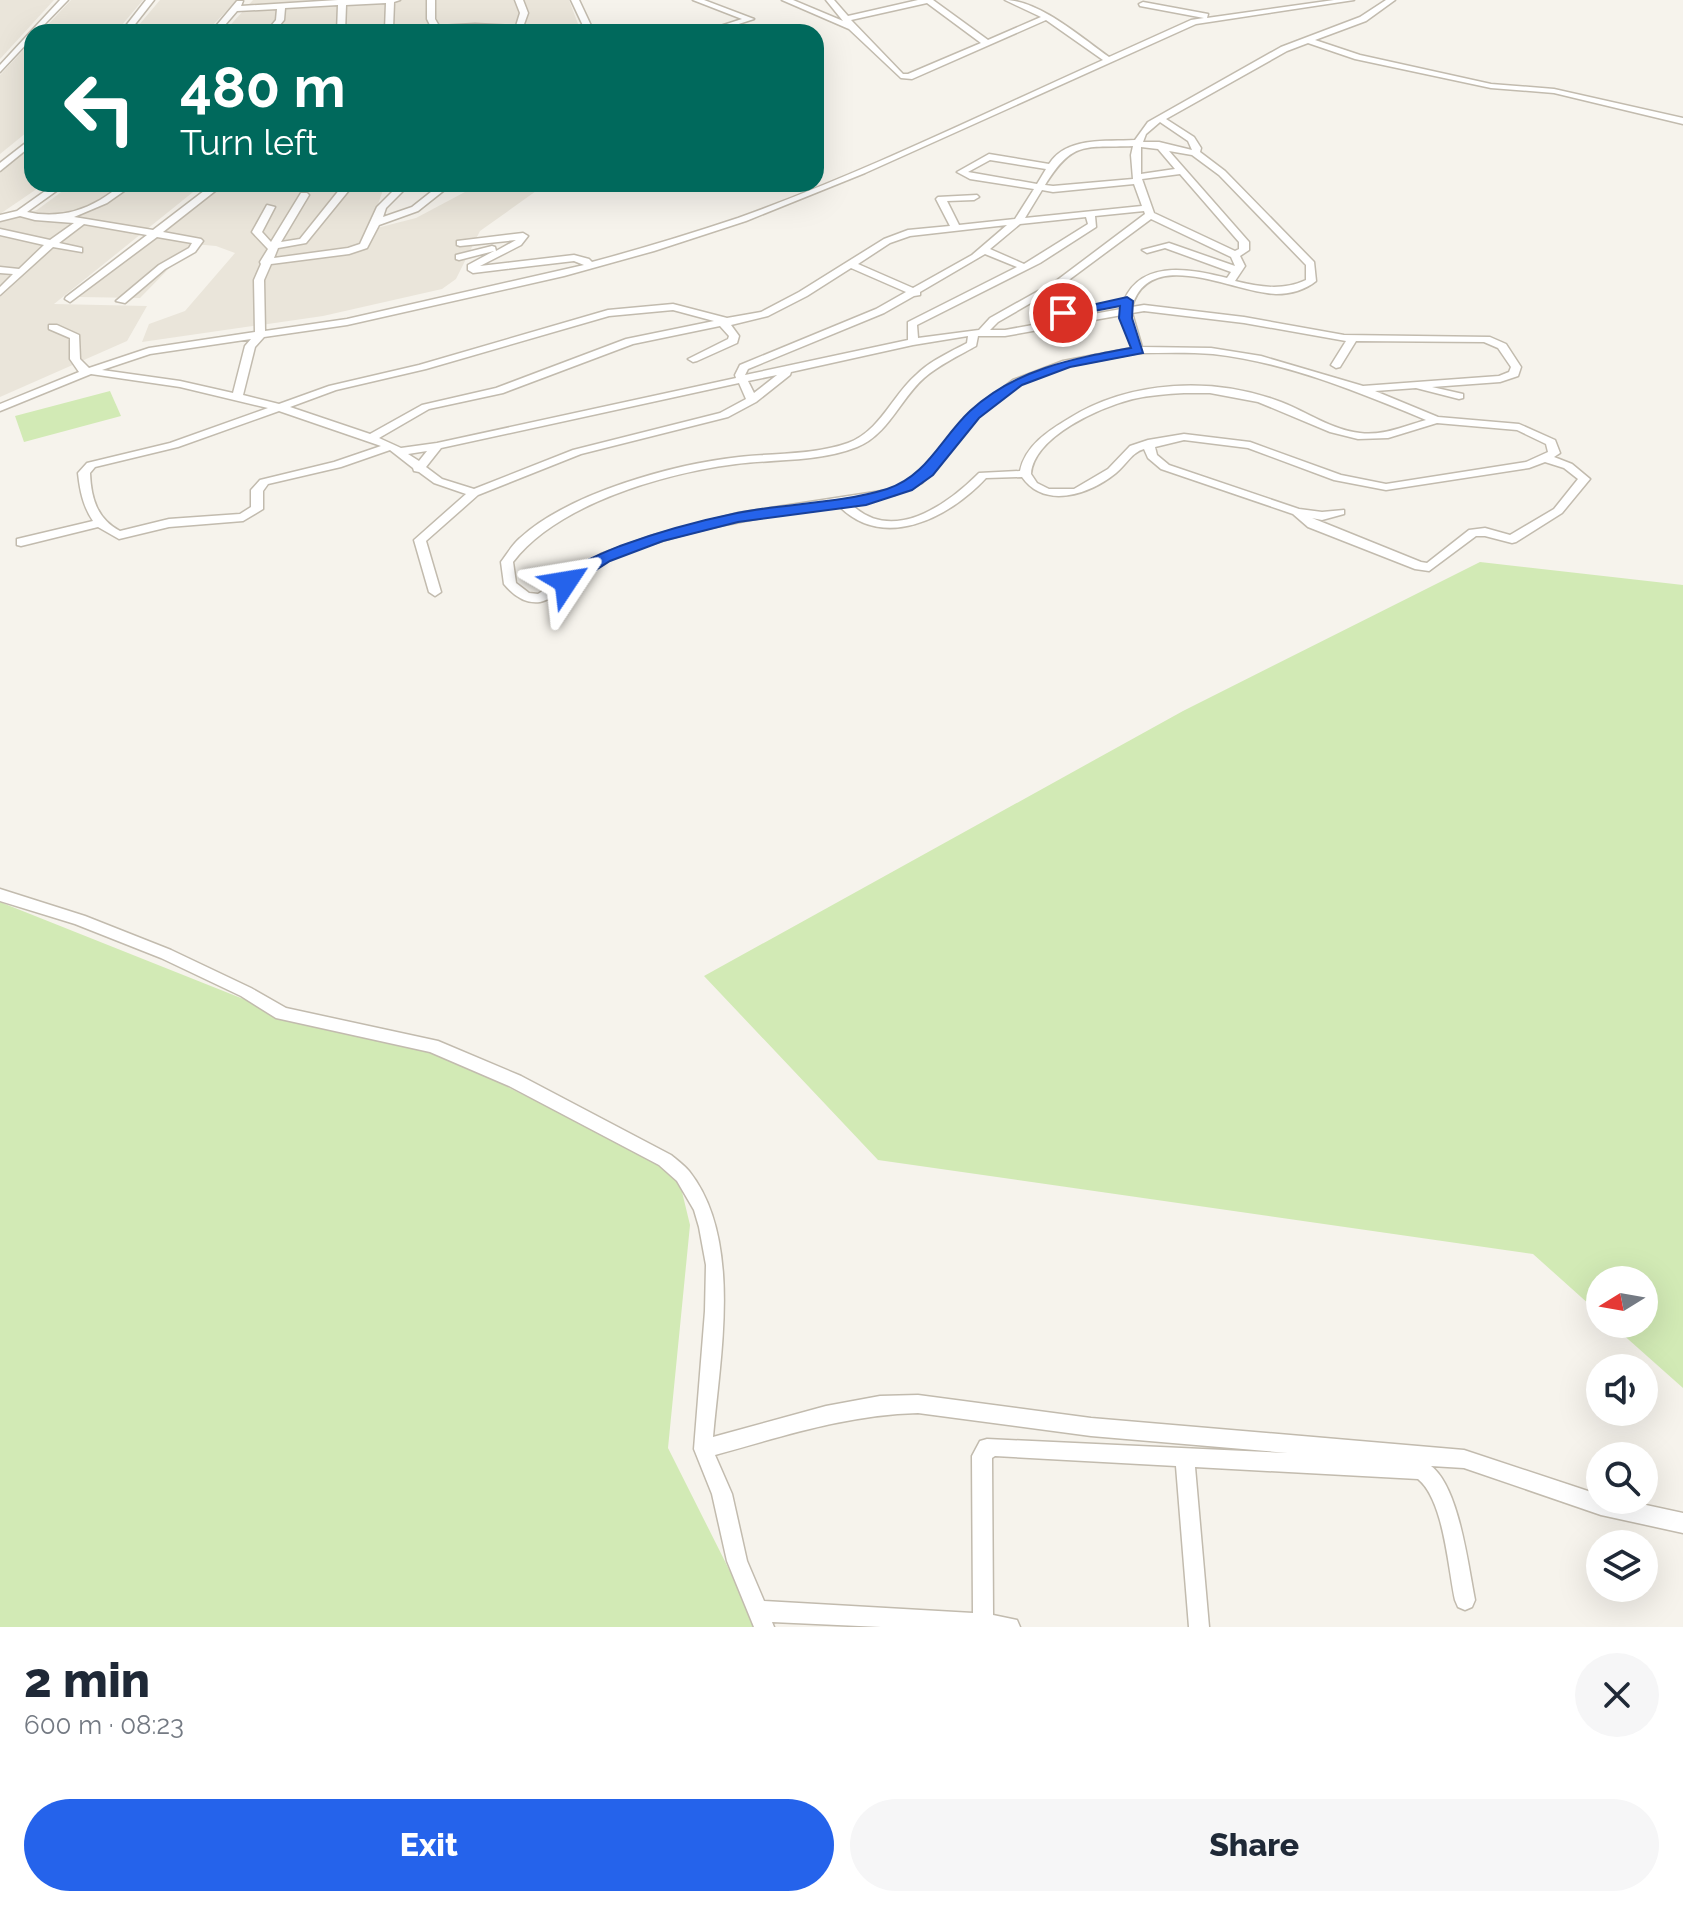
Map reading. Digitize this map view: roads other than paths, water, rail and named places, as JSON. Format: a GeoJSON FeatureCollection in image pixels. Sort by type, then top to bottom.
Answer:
{"type":"FeatureCollection","features":[{"type":"Feature","properties":{"kind":"street"},"geometry":{"type":"LineString","coordinates":[[41,24],[64,0]]}},
{"type":"Feature","properties":{"kind":"street"},"geometry":{"type":"LineString","coordinates":[[131,24],[150,0]]}},
{"type":"Feature","properties":{"kind":"street"},"geometry":{"type":"LineString","coordinates":[[221,24],[243,0]]}},
{"type":"Feature","properties":{"kind":"street"},"geometry":{"type":"LineString","coordinates":[[388,24],[390,0]]}},
{"type":"Feature","properties":{"kind":"street"},"geometry":{"type":"LineString","coordinates":[[233,9],[396,0]]}},
{"type":"Feature","properties":{"kind":"street"},"geometry":{"type":"LineString","coordinates":[[431,0],[434,24]]}},
{"type":"Feature","properties":{"kind":"street"},"geometry":{"type":"LineString","coordinates":[[519,0],[524,13],[523,24]]}},
{"type":"Feature","properties":{"kind":"street"},"geometry":{"type":"LineString","coordinates":[[575,0],[586,24]]}},
{"type":"Feature","properties":{"kind":"street"},"geometry":{"type":"LineString","coordinates":[[697,0],[750,19],[733,24]]}},
{"type":"Feature","properties":{"kind":"street"},"geometry":{"type":"LineString","coordinates":[[786,0],[852,27]]}},
{"type":"Feature","properties":{"kind":"street"},"geometry":{"type":"LineString","coordinates":[[830,0],[901,76],[916,76],[1047,17]]}},
{"type":"Feature","properties":{"kind":"street"},"geometry":{"type":"LineString","coordinates":[[846,19],[928,0],[988,44]]}},
{"type":"Feature","properties":{"kind":"street"},"geometry":{"type":"LineString","coordinates":[[1009,0],[1047,17],[1110,61]]}},
{"type":"Feature","properties":{"kind":"street"},"geometry":{"type":"LineString","coordinates":[[1133,0],[1163,10],[1214,18]]}},
{"type":"Feature","properties":{"kind":"street"},"geometry":{"type":"LineString","coordinates":[[1143,4],[1153,0],[1172,21],[1165,35]]}},
{"type":"Feature","properties":{"kind":"street"},"geometry":{"type":"LineString","coordinates":[[1148,211],[1134,152],[1145,129],[1284,49],[1363,19],[1391,0]]}},
{"type":"Feature","properties":{"kind":"street"},"geometry":{"type":"LineString","coordinates":[[824,186],[1165,35],[1214,18],[1346,1]]}},
{"type":"Feature","properties":{"kind":"street"},"geometry":{"type":"LineString","coordinates":[[341,24],[342,2]]}},
{"type":"Feature","properties":{"kind":"street"},"geometry":{"type":"LineString","coordinates":[[277,24],[281,6]]}},
{"type":"Feature","properties":{"kind":"street"},"geometry":{"type":"LineString","coordinates":[[1308,40],[1358,57],[1491,86],[1554,91],[1683,121]]}},
{"type":"Feature","properties":{"kind":"street"},"geometry":{"type":"LineString","coordinates":[[0,70],[24,43]]}},
{"type":"Feature","properties":{"kind":"street"},"geometry":{"type":"LineString","coordinates":[[1161,119],[1191,139],[1197,148],[1195,153]]}},
{"type":"Feature","properties":{"kind":"street"},"geometry":{"type":"LineString","coordinates":[[752,400],[741,379],[740,372],[746,366],[836,331],[916,293],[984,250],[1018,221],[1051,167],[1066,150],[1077,146],[1136,143],[1195,153],[1222,173],[1311,264],[1311,281],[1289,291],[1191,273],[1158,273],[1125,306]]}},
{"type":"Feature","properties":{"kind":"street"},"geometry":{"type":"LineString","coordinates":[[1159,145],[1244,242],[1244,250],[1235,255]]}},
{"type":"Feature","properties":{"kind":"street"},"geometry":{"type":"LineString","coordinates":[[0,168],[24,148]]}},
{"type":"Feature","properties":{"kind":"street"},"geometry":{"type":"LineString","coordinates":[[1051,167],[989,157],[961,172],[970,176],[1062,189],[1182,171]]}},
{"type":"Feature","properties":{"kind":"street"},"geometry":{"type":"LineString","coordinates":[[0,218],[20,213],[50,192]]}},
{"type":"Feature","properties":{"kind":"street"},"geometry":{"type":"LineString","coordinates":[[63,218],[84,213],[117,192]]}},
{"type":"Feature","properties":{"kind":"street"},"geometry":{"type":"LineString","coordinates":[[70,299],[209,192]]}},
{"type":"Feature","properties":{"kind":"street"},"geometry":{"type":"LineString","coordinates":[[274,248],[303,241],[343,192]]}},
{"type":"Feature","properties":{"kind":"street"},"geometry":{"type":"LineString","coordinates":[[265,262],[324,255],[364,246],[382,207],[397,192]]}},
{"type":"Feature","properties":{"kind":"street"},"geometry":{"type":"LineString","coordinates":[[377,222],[415,209],[437,192]]}},
{"type":"Feature","properties":{"kind":"street"},"geometry":{"type":"LineString","coordinates":[[0,408],[149,351],[347,322],[590,266],[743,219],[810,192]]}},
{"type":"Feature","properties":{"kind":"street"},"geometry":{"type":"LineString","coordinates":[[242,398],[250,346],[260,336],[259,280],[265,262],[304,195]]}},
{"type":"Feature","properties":{"kind":"street"},"geometry":{"type":"LineString","coordinates":[[955,227],[941,199],[974,197]]}},
{"type":"Feature","properties":{"kind":"street"},"geometry":{"type":"LineString","coordinates":[[270,207],[257,232],[274,248]]}},
{"type":"Feature","properties":{"kind":"street"},"geometry":{"type":"LineString","coordinates":[[1025,474],[1033,485],[1047,492],[1076,492],[1112,471],[1126,453],[1148,443],[1193,437],[1250,445],[1338,478],[1386,487],[1548,459],[1554,453],[1554,446],[1530,430],[1436,420],[1360,389],[1276,362],[1227,353],[1138,350],[1067,363],[1017,382],[974,415],[918,481],[880,497],[738,517],[658,538],[605,557],[540,598],[515,591],[506,576],[510,556],[546,523],[615,493],[719,463],[853,445],[874,429],[921,376],[972,344],[994,320],[1090,262],[1148,211]]}},
{"type":"Feature","properties":{"kind":"street"},"geometry":{"type":"LineString","coordinates":[[372,437],[403,418],[444,400],[499,391],[630,341],[729,324],[774,310],[896,237],[955,227],[1148,211],[1235,255]]}},
{"type":"Feature","properties":{"kind":"street"},"geometry":{"type":"LineString","coordinates":[[20,213],[83,221],[198,243],[121,301]]}},
{"type":"Feature","properties":{"kind":"street"},"geometry":{"type":"LineString","coordinates":[[913,342],[912,324],[1024,267],[1090,228],[1094,223],[1090,215]]}},
{"type":"Feature","properties":{"kind":"street"},"geometry":{"type":"LineString","coordinates":[[0,292],[51,244],[83,221]]}},
{"type":"Feature","properties":{"kind":"street"},"geometry":{"type":"LineString","coordinates":[[0,232],[79,250]]}},
{"type":"Feature","properties":{"kind":"street"},"geometry":{"type":"LineString","coordinates":[[460,243],[523,236],[470,270],[574,258],[586,261],[590,266]]}},
{"type":"Feature","properties":{"kind":"street"},"geometry":{"type":"LineString","coordinates":[[1147,250],[1164,244],[1238,271]]}},
{"type":"Feature","properties":{"kind":"street"},"geometry":{"type":"LineString","coordinates":[[459,257],[508,247]]}},
{"type":"Feature","properties":{"kind":"street"},"geometry":{"type":"LineString","coordinates":[[984,250],[1024,267]]}},
{"type":"Feature","properties":{"kind":"street"},"geometry":{"type":"LineString","coordinates":[[1230,281],[1238,271],[1235,255]]}},
{"type":"Feature","properties":{"kind":"street"},"geometry":{"type":"LineString","coordinates":[[850,264],[916,293]]}},
{"type":"Feature","properties":{"kind":"street"},"geometry":{"type":"LineString","coordinates":[[0,270],[21,272]]}},
{"type":"Feature","properties":{"kind":"street"},"geometry":{"type":"LineString","coordinates":[[1125,306],[1138,350]]}},
{"type":"Feature","properties":{"kind":"street"},"geometry":{"type":"LineString","coordinates":[[693,359],[733,341],[735,338],[729,324],[673,307],[628,309],[275,406],[174,445],[87,467],[84,473],[85,494],[99,523],[119,535],[169,523],[243,517],[257,509],[257,490],[264,482],[394,449],[437,446],[913,342],[984,332],[1005,333],[1125,306],[1210,312],[1356,338],[1492,340],[1511,355],[1516,367],[1514,374],[1500,379],[1360,389]]}},
{"type":"Feature","properties":{"kind":"street"},"geometry":{"type":"LineString","coordinates":[[53,327],[75,337],[77,366],[91,371],[126,373],[242,398],[372,437],[394,449],[418,469],[455,489],[474,493]]}},
{"type":"Feature","properties":{"kind":"street"},"geometry":{"type":"LineString","coordinates":[[1336,365],[1356,338]]}},
{"type":"Feature","properties":{"kind":"street"},"geometry":{"type":"LineString","coordinates":[[435,592],[420,540],[474,493],[577,452],[712,419],[752,400],[789,370]]}},
{"type":"Feature","properties":{"kind":"street"},"geometry":{"type":"LineString","coordinates":[[1409,384],[1459,396]]}},
{"type":"Feature","properties":{"kind":"street"},"geometry":{"type":"LineString","coordinates":[[1025,474],[1029,458],[1049,436],[1094,407],[1133,395],[1175,391],[1250,397],[1362,437],[1393,433],[1436,420]]}},
{"type":"Feature","properties":{"kind":"street"},"geometry":{"type":"LineString","coordinates":[[1148,443],[1152,456],[1165,467],[1297,512],[1322,516],[1340,512]]}},
{"type":"Feature","properties":{"kind":"street"},"geometry":{"type":"LineString","coordinates":[[418,469],[437,446]]}},
{"type":"Feature","properties":{"kind":"street"},"geometry":{"type":"LineString","coordinates":[[1297,512],[1312,524],[1429,567],[1469,534],[1481,532],[1513,539],[1558,511],[1583,477],[1548,459]]}},
{"type":"Feature","properties":{"kind":"street"},"geometry":{"type":"LineString","coordinates":[[843,503],[867,523],[904,523],[933,514],[955,501],[983,475],[1025,474]]}},
{"type":"Feature","properties":{"kind":"street"},"geometry":{"type":"LineString","coordinates":[[21,542],[99,523]]}},
{"type":"Feature","properties":{"kind":"street"},"geometry":{"type":"LineString","coordinates":[[0,895],[80,920],[166,954],[295,1018],[432,1046],[515,1081],[665,1160],[683,1176],[702,1208],[715,1265],[703,1449],[722,1494],[737,1561],[760,1619],[1010,1627]]}},
{"type":"Feature","properties":{"kind":"street"},"geometry":{"type":"LineString","coordinates":[[703,1449],[826,1415],[880,1405],[918,1404],[1091,1427],[1464,1459],[1601,1505],[1683,1523]]}},
{"type":"Feature","properties":{"kind":"street"},"geometry":{"type":"LineString","coordinates":[[983,1626],[984,1451],[995,1447],[1412,1468],[1426,1472],[1434,1479],[1441,1496],[1465,1600]]}},
{"type":"Feature","properties":{"kind":"street"},"geometry":{"type":"LineString","coordinates":[[1185,1456],[1199,1627]]}}]}
